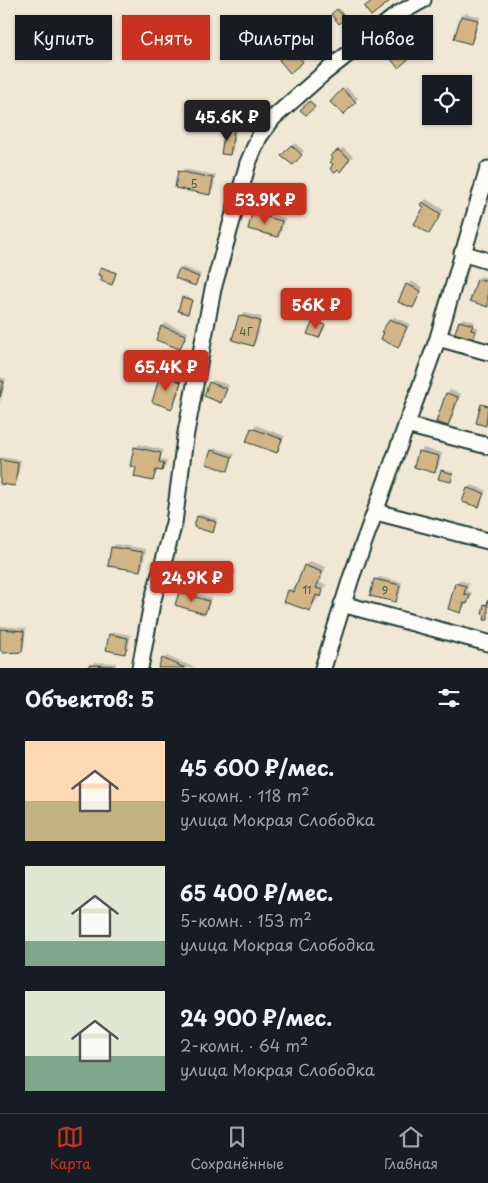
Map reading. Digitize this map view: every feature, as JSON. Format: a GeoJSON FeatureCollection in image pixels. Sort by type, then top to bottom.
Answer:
{"type":"FeatureCollection","features":[{"type":"Feature","properties":{"kind":"street"},"geometry":{"type":"LineString","coordinates":[[140,668],[152,603],[174,523],[185,438],[213,289],[248,163],[259,137],[273,118],[324,73],[391,20],[424,0]]}},
{"type":"Feature","properties":{"kind":"street"},"geometry":{"type":"LineString","coordinates":[[323,668],[342,604],[438,338],[488,169]]}},
{"type":"Feature","properties":{"kind":"street"},"geometry":{"type":"LineString","coordinates":[[462,253],[488,261]]}},
{"type":"Feature","properties":{"kind":"street"},"geometry":{"type":"LineString","coordinates":[[438,338],[488,352]]}},
{"type":"Feature","properties":{"kind":"street"},"geometry":{"type":"LineString","coordinates":[[406,425],[488,446]]}},
{"type":"Feature","properties":{"kind":"street"},"geometry":{"type":"LineString","coordinates":[[376,512],[488,541]]}},
{"type":"Feature","properties":{"kind":"street"},"geometry":{"type":"LineString","coordinates":[[342,604],[488,643]]}},
{"type":"Feature","properties":{"kind":"building"},"geometry":{"type":"Polygon","coordinates":[[[373,0],[387,0],[389,2],[372,15],[364,7],[373,0]]]}},
{"type":"Feature","properties":{"kind":"building"},"geometry":{"type":"Polygon","coordinates":[[[337,9],[342,15],[342,22],[339,24],[331,14],[337,9]]]}},
{"type":"Feature","properties":{"kind":"building"},"geometry":{"type":"Polygon","coordinates":[[[461,16],[478,20],[471,44],[454,39],[461,16]]]}},
{"type":"Feature","properties":{"kind":"building"},"geometry":{"type":"Polygon","coordinates":[[[279,60],[301,60],[303,62],[290,73],[279,60]]]}},
{"type":"Feature","properties":{"kind":"building"},"geometry":{"type":"Polygon","coordinates":[[[392,60],[408,60],[398,68],[392,60]]]}},
{"type":"Feature","properties":{"kind":"building"},"geometry":{"type":"Polygon","coordinates":[[[342,89],[356,102],[343,115],[330,102],[342,89]]]}},
{"type":"Feature","properties":{"kind":"building"},"geometry":{"type":"Polygon","coordinates":[[[310,101],[315,107],[306,115],[300,110],[310,101]]]}},
{"type":"Feature","properties":{"kind":"building"},"geometry":{"type":"Polygon","coordinates":[[[241,103],[253,107],[249,122],[236,118],[241,103]]]}},
{"type":"Feature","properties":{"kind":"building"},"geometry":{"type":"Polygon","coordinates":[[[225,128],[234,130],[230,155],[221,154],[225,128]]]}},
{"type":"Feature","properties":{"kind":"building"},"geometry":{"type":"Polygon","coordinates":[[[291,145],[302,155],[293,165],[281,156],[291,145]]]}},
{"type":"Feature","properties":{"kind":"building"},"geometry":{"type":"Polygon","coordinates":[[[338,150],[350,159],[340,172],[338,170],[335,173],[330,169],[333,164],[330,162],[333,158],[330,156],[338,150]]]}},
{"type":"Feature","properties":{"kind":"building"},"geometry":{"type":"Polygon","coordinates":[[[178,171],[213,178],[210,195],[175,188],[178,171]]]}},
{"type":"Feature","properties":{"kind":"building"},"geometry":{"type":"Polygon","coordinates":[[[422,202],[441,214],[429,234],[414,224],[424,207],[420,205],[422,202]]]}},
{"type":"Feature","properties":{"kind":"building"},"geometry":{"type":"Polygon","coordinates":[[[252,213],[282,221],[278,237],[248,229],[252,213]]]}},
{"type":"Feature","properties":{"kind":"building"},"geometry":{"type":"Polygon","coordinates":[[[101,267],[116,273],[112,285],[101,281],[102,276],[98,275],[101,267]]]}},
{"type":"Feature","properties":{"kind":"building"},"geometry":{"type":"Polygon","coordinates":[[[179,269],[199,277],[195,286],[175,278],[179,269]]]}},
{"type":"Feature","properties":{"kind":"building"},"geometry":{"type":"Polygon","coordinates":[[[477,279],[488,282],[488,307],[470,301],[477,279]]]}},
{"type":"Feature","properties":{"kind":"building"},"geometry":{"type":"Polygon","coordinates":[[[406,284],[421,291],[413,308],[398,302],[406,284]]]}},
{"type":"Feature","properties":{"kind":"building"},"geometry":{"type":"Polygon","coordinates":[[[182,297],[192,300],[188,314],[178,311],[182,297]]]}},
{"type":"Feature","properties":{"kind":"building"},"geometry":{"type":"Polygon","coordinates":[[[239,315],[260,321],[253,346],[232,340],[239,315]]]}},
{"type":"Feature","properties":{"kind":"building"},"geometry":{"type":"Polygon","coordinates":[[[390,319],[407,327],[398,348],[381,339],[384,332],[381,332],[390,319]]]}},
{"type":"Feature","properties":{"kind":"building"},"geometry":{"type":"Polygon","coordinates":[[[313,321],[325,325],[319,338],[307,334],[313,321]]]}},
{"type":"Feature","properties":{"kind":"building"},"geometry":{"type":"Polygon","coordinates":[[[459,321],[473,325],[471,330],[476,331],[472,344],[453,338],[459,321]]]}},
{"type":"Feature","properties":{"kind":"building"},"geometry":{"type":"Polygon","coordinates":[[[161,326],[186,335],[180,349],[156,340],[161,326]]]}},
{"type":"Feature","properties":{"kind":"building"},"geometry":{"type":"Polygon","coordinates":[[[160,375],[181,382],[172,409],[152,402],[160,375]]]}},
{"type":"Feature","properties":{"kind":"building"},"geometry":{"type":"Polygon","coordinates":[[[0,381],[4,382],[0,397],[0,381]]]}},
{"type":"Feature","properties":{"kind":"building"},"geometry":{"type":"Polygon","coordinates":[[[209,382],[227,389],[221,403],[204,396],[209,382]]]}},
{"type":"Feature","properties":{"kind":"building"},"geometry":{"type":"Polygon","coordinates":[[[446,393],[458,397],[448,426],[436,422],[446,393]]]}},
{"type":"Feature","properties":{"kind":"building"},"geometry":{"type":"Polygon","coordinates":[[[481,404],[488,406],[486,426],[476,423],[481,404]]]}},
{"type":"Feature","properties":{"kind":"building"},"geometry":{"type":"Polygon","coordinates":[[[251,428],[282,439],[277,453],[246,442],[251,428]]]}},
{"type":"Feature","properties":{"kind":"building"},"geometry":{"type":"Polygon","coordinates":[[[134,447],[161,453],[159,462],[164,464],[162,471],[156,470],[153,481],[134,477],[136,467],[130,466],[134,447]]]}},
{"type":"Feature","properties":{"kind":"building"},"geometry":{"type":"Polygon","coordinates":[[[211,450],[232,457],[228,471],[206,464],[211,450]]]}},
{"type":"Feature","properties":{"kind":"building"},"geometry":{"type":"Polygon","coordinates":[[[418,451],[439,456],[435,473],[414,467],[418,451]]]}},
{"type":"Feature","properties":{"kind":"building"},"geometry":{"type":"Polygon","coordinates":[[[0,460],[18,463],[15,486],[0,484],[0,460]]]}},
{"type":"Feature","properties":{"kind":"building"},"geometry":{"type":"Polygon","coordinates":[[[441,470],[453,474],[451,482],[438,479],[441,470]]]}},
{"type":"Feature","properties":{"kind":"building"},"geometry":{"type":"Polygon","coordinates":[[[467,488],[484,493],[479,507],[462,502],[467,488]]]}},
{"type":"Feature","properties":{"kind":"building"},"geometry":{"type":"Polygon","coordinates":[[[197,516],[216,522],[213,533],[194,527],[197,516]]]}},
{"type":"Feature","properties":{"kind":"building"},"geometry":{"type":"Polygon","coordinates":[[[111,547],[143,552],[140,571],[108,566],[111,547]]]}},
{"type":"Feature","properties":{"kind":"building"},"geometry":{"type":"Polygon","coordinates":[[[304,565],[322,572],[316,588],[323,590],[321,597],[316,595],[310,611],[284,602],[288,590],[294,592],[304,565]]]}},
{"type":"Feature","properties":{"kind":"building"},"geometry":{"type":"Polygon","coordinates":[[[212,567],[233,573],[229,589],[213,586],[215,582],[209,580],[212,567]]]}},
{"type":"Feature","properties":{"kind":"building"},"geometry":{"type":"Polygon","coordinates":[[[374,579],[400,585],[396,602],[370,596],[374,579]]]}},
{"type":"Feature","properties":{"kind":"building"},"geometry":{"type":"Polygon","coordinates":[[[455,583],[466,586],[464,594],[470,595],[467,604],[464,603],[461,613],[448,609],[455,583]]]}},
{"type":"Feature","properties":{"kind":"building"},"geometry":{"type":"Polygon","coordinates":[[[179,592],[209,601],[205,614],[175,605],[179,592]]]}},
{"type":"Feature","properties":{"kind":"building"},"geometry":{"type":"Polygon","coordinates":[[[488,600],[488,620],[484,620],[485,615],[482,614],[484,604],[487,605],[488,600]]]}},
{"type":"Feature","properties":{"kind":"building"},"geometry":{"type":"Polygon","coordinates":[[[0,629],[24,631],[22,652],[3,653],[0,650],[0,629]]]}},
{"type":"Feature","properties":{"kind":"building"},"geometry":{"type":"Polygon","coordinates":[[[109,634],[128,638],[125,654],[106,650],[109,634]]]}},
{"type":"Feature","properties":{"kind":"building"},"geometry":{"type":"Polygon","coordinates":[[[162,658],[185,668],[158,668],[162,658]]]}},
{"type":"Feature","properties":{"kind":"building"},"geometry":{"type":"Polygon","coordinates":[[[89,665],[113,666],[113,668],[89,668],[89,665]]]}}]}
